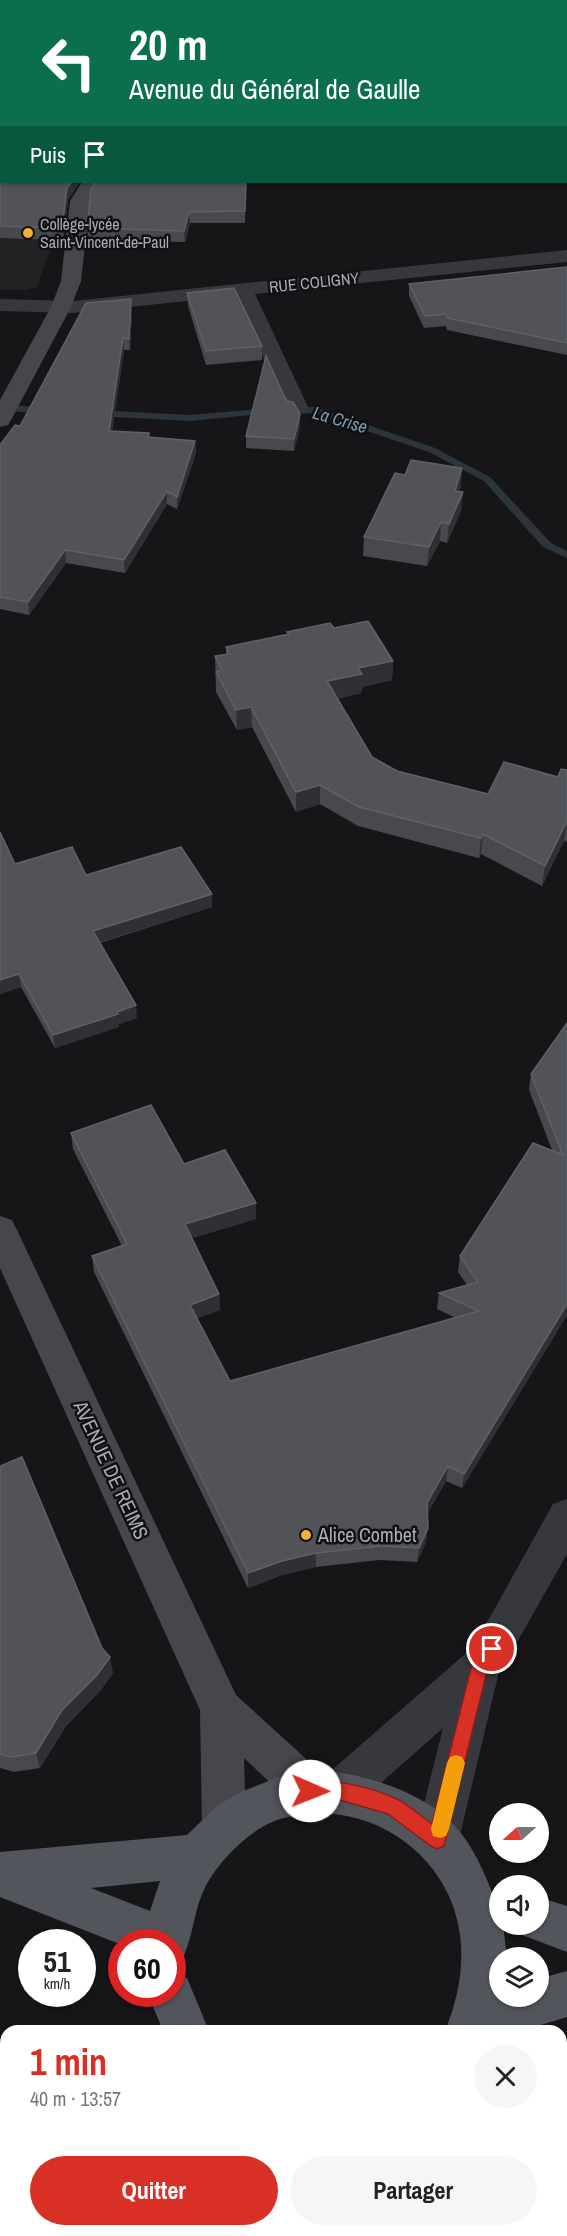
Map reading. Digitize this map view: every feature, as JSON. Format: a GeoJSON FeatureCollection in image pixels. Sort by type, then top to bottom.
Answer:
{"type":"FeatureCollection","features":[{"type":"Feature","properties":{"kind":"main road"},"geometry":{"type":"LineString","coordinates":[[7,410],[61,307],[71,280],[80,201],[90,183]]}},
{"type":"Feature","properties":{"kind":"main road","name":"AVENUE DE REIMS"},"geometry":{"type":"LineString","coordinates":[[0,1230],[221,1709],[325,1791]]}},
{"type":"Feature","properties":{"kind":"main road","name":"AVENUE DE REIMS"},"geometry":{"type":"LineString","coordinates":[[211,1841],[221,1709]]}},
{"type":"Feature","properties":{"kind":"main road"},"geometry":{"type":"LineString","coordinates":[[169,1929],[176,1895],[211,1841],[264,1802],[325,1791],[392,1806],[437,1839],[486,1900],[483,1979],[471,2025]]}},
{"type":"Feature","properties":{"kind":"main road"},"geometry":{"type":"LineString","coordinates":[[0,1874],[211,1841]]}},
{"type":"Feature","properties":{"kind":"main road"},"geometry":{"type":"LineString","coordinates":[[0,1874],[137,1929]]}},
{"type":"Feature","properties":{"kind":"main road"},"geometry":{"type":"LineString","coordinates":[[549,1923],[567,1929]]}},
{"type":"Feature","properties":{"kind":"main road"},"geometry":{"type":"LineString","coordinates":[[474,2025],[567,1994]]}},
{"type":"Feature","properties":{"kind":"main road"},"geometry":{"type":"LineString","coordinates":[[176,2007],[184,2025]]}},
{"type":"Feature","properties":{"kind":"street","name":"RUE COLIGNY"},"geometry":{"type":"LineString","coordinates":[[0,305],[61,307],[567,256]]}},
{"type":"Feature","properties":{"kind":"street"},"geometry":{"type":"LineString","coordinates":[[242,289],[297,407]]}},
{"type":"Feature","properties":{"kind":"street"},"geometry":{"type":"LineString","coordinates":[[325,1791],[479,1668],[504,1630],[567,1516]]}},
{"type":"Feature","properties":{"kind":"street"},"geometry":{"type":"LineString","coordinates":[[437,1839],[479,1668]]}},
{"type":"Feature","properties":{"kind":"shaded area","name":"Collège-lycée Saint-Vincent-de-Paul"},"geometry":{"type":"Polygon","coordinates":[[[0,183],[3,183],[59,224],[37,287],[25,290],[0,290],[0,183]]]}},
{"type":"Feature","properties":{"kind":"building"},"geometry":{"type":"Polygon","coordinates":[[[0,183],[71,183],[67,188],[62,228],[0,226],[0,183]]]}},
{"type":"Feature","properties":{"kind":"building"},"geometry":{"type":"Polygon","coordinates":[[[95,183],[246,183],[245,211],[189,212],[184,231],[87,228],[91,190],[95,183]]]}},
{"type":"Feature","properties":{"kind":"building"},"geometry":{"type":"Polygon","coordinates":[[[567,267],[567,343],[448,318],[446,314],[425,316],[409,284],[567,267]]]}},
{"type":"Feature","properties":{"kind":"building"},"geometry":{"type":"Polygon","coordinates":[[[234,288],[262,346],[206,351],[187,293],[234,288]]]}},
{"type":"Feature","properties":{"kind":"building"},"geometry":{"type":"Polygon","coordinates":[[[131,299],[129,339],[123,338],[109,431],[149,433],[148,437],[195,441],[177,497],[167,491],[124,560],[65,550],[28,602],[0,597],[0,445],[15,425],[20,426],[86,303],[131,299]]]}},
{"type":"Feature","properties":{"kind":"building"},"geometry":{"type":"Polygon","coordinates":[[[266,356],[284,396],[287,401],[293,402],[300,414],[294,439],[246,436],[266,356]]]}},
{"type":"Feature","properties":{"kind":"building"},"geometry":{"type":"Polygon","coordinates":[[[411,460],[462,468],[455,491],[463,492],[449,524],[441,522],[429,547],[364,537],[395,473],[405,475],[411,460]]]}},
{"type":"Feature","properties":{"kind":"building"},"geometry":{"type":"Polygon","coordinates":[[[368,621],[393,661],[358,668],[362,674],[327,681],[372,757],[397,771],[488,794],[504,762],[558,777],[561,769],[567,770],[567,821],[545,866],[483,834],[481,838],[359,807],[320,785],[296,792],[251,707],[236,710],[216,672],[222,670],[215,656],[229,654],[226,647],[330,623],[334,628],[368,621]]]}},
{"type":"Feature","properties":{"kind":"building"},"geometry":{"type":"Polygon","coordinates":[[[0,832],[15,864],[72,847],[86,875],[181,847],[212,894],[93,931],[136,1005],[117,1012],[118,1014],[53,1035],[19,974],[0,980],[0,832]]]}},
{"type":"Feature","properties":{"kind":"building"},"geometry":{"type":"Polygon","coordinates":[[[567,1023],[567,1304],[464,1474],[448,1466],[427,1503],[428,1528],[419,1548],[381,1546],[316,1553],[282,1561],[248,1573],[92,1256],[127,1244],[71,1133],[151,1105],[184,1164],[225,1150],[256,1203],[185,1224],[219,1294],[190,1305],[230,1381],[479,1311],[439,1293],[478,1282],[460,1256],[533,1143],[563,1155],[531,1074],[567,1023]]]}},
{"type":"Feature","properties":{"kind":"building"},"geometry":{"type":"Polygon","coordinates":[[[22,1457],[102,1648],[110,1657],[97,1675],[62,1710],[36,1753],[10,1757],[0,1754],[0,1466],[22,1457]]]}},
{"type":"Feature","properties":{"kind":"waterway","name":"La Crise"},"geometry":{"type":"LineString","coordinates":[[0,408],[47,410]]}},
{"type":"Feature","properties":{"kind":"waterway","name":"La Crise"},"geometry":{"type":"LineString","coordinates":[[288,411],[315,410],[432,450],[487,479],[547,545],[567,555]]}},
{"type":"Feature","properties":{"kind":"waterway","name":"La Crise"},"geometry":{"type":"LineString","coordinates":[[96,413],[190,418],[269,411]]}},
{"type":"Feature","properties":{"kind":"slow traffic"},"geometry":{"type":"LineString","coordinates":[[440,1829],[456,1763]]}},
{"type":"Feature","properties":{"kind":"place","name":"Collège-lycée Saint-Vincent-de-Paul"},"geometry":{"type":"Point","coordinates":[28,233]}},
{"type":"Feature","properties":{"kind":"place","name":"Alice Combet"},"geometry":{"type":"Point","coordinates":[306,1535]}},
{"type":"Feature","properties":{"kind":"route"},"geometry":{"type":"LineString","coordinates":[[310,1791],[340,1791],[392,1806],[437,1839],[479,1668],[492,1649]]}}]}
